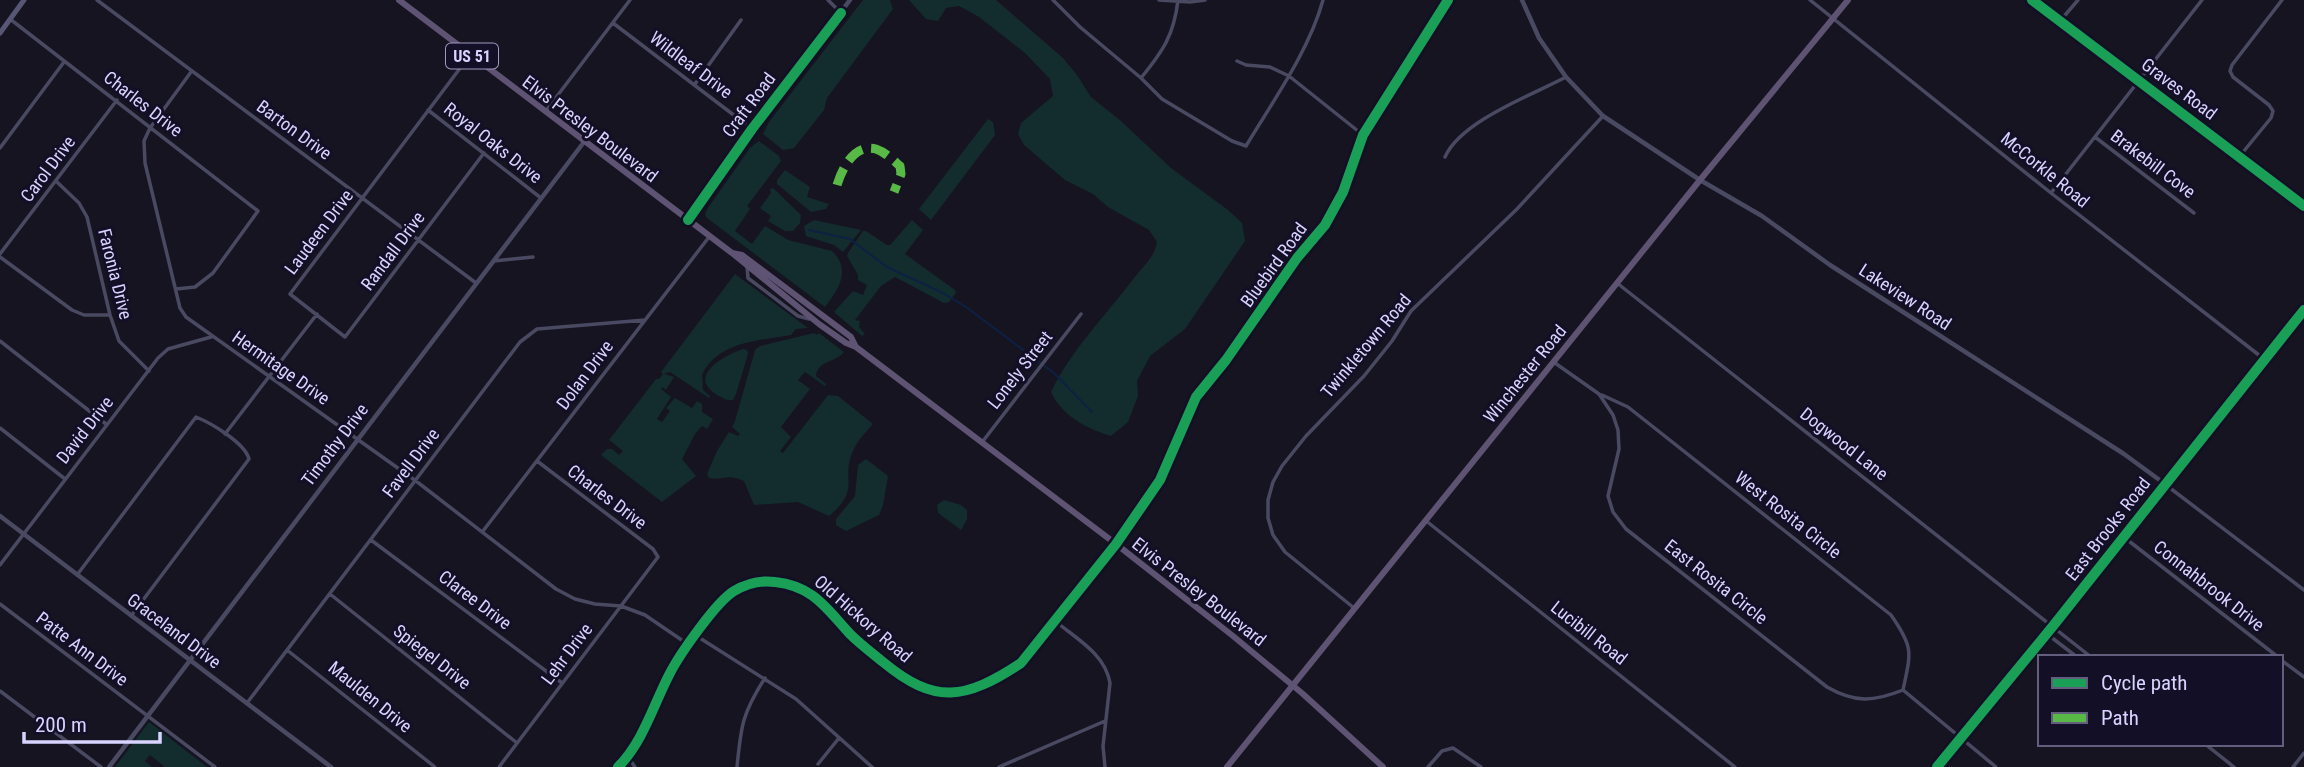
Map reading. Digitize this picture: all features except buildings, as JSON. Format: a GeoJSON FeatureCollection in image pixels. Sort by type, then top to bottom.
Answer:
{"type":"FeatureCollection","features":[{"type":"Feature","properties":{"kind":"main road"},"geometry":{"type":"LineString","coordinates":[[0,33],[24,0]]}},
{"type":"Feature","properties":{"kind":"main road","name":"Elvis Presley Boulevard"},"geometry":{"type":"LineString","coordinates":[[399,0],[732,253],[812,319],[856,347],[1116,544],[1292,685],[1384,767]]}},
{"type":"Feature","properties":{"kind":"main road","name":"Winchester Road"},"geometry":{"type":"LineString","coordinates":[[1227,767],[1847,0]]}},
{"type":"Feature","properties":{"kind":"main road","name":"Elvis Presley Boulevard"},"geometry":{"type":"LineString","coordinates":[[732,253],[741,255],[851,337],[856,347]]}},
{"type":"Feature","properties":{"kind":"main road","name":"East Brooks Road"},"geometry":{"type":"LineString","coordinates":[[1937,767],[2047,634],[2304,310]]}},
{"type":"Feature","properties":{"kind":"street","name":"Barton Drive"},"geometry":{"type":"LineString","coordinates":[[97,0],[476,283]]}},
{"type":"Feature","properties":{"kind":"street"},"geometry":{"type":"LineString","coordinates":[[545,112],[630,0]]}},
{"type":"Feature","properties":{"kind":"street"},"geometry":{"type":"LineString","coordinates":[[828,0],[841,13]]}},
{"type":"Feature","properties":{"kind":"street","name":"Craft Road"},"geometry":{"type":"LineString","coordinates":[[688,220],[752,129],[850,0]]}},
{"type":"Feature","properties":{"kind":"street"},"geometry":{"type":"LineString","coordinates":[[1053,0],[1162,99],[1232,141],[1246,146],[1289,76],[1320,12],[1323,0]]}},
{"type":"Feature","properties":{"kind":"street"},"geometry":{"type":"LineString","coordinates":[[1159,0],[1205,0]]}},
{"type":"Feature","properties":{"kind":"street","name":"Bluebird Road"},"geometry":{"type":"LineString","coordinates":[[1116,544],[1160,480],[1196,397],[1232,352],[1297,258],[1325,225],[1343,192],[1363,135],[1448,0]]}},
{"type":"Feature","properties":{"kind":"street","name":"Lakeview Road"},"geometry":{"type":"LineString","coordinates":[[1522,0],[1539,38],[1566,77],[1603,116],[1700,180],[1760,214],[1830,265],[2124,454],[2304,590]]}},
{"type":"Feature","properties":{"kind":"street","name":"McCorkle Road"},"geometry":{"type":"LineString","coordinates":[[1810,0],[2264,359]]}},
{"type":"Feature","properties":{"kind":"street","name":"Graves Road"},"geometry":{"type":"LineString","coordinates":[[2032,0],[2304,206]]}},
{"type":"Feature","properties":{"kind":"street"},"geometry":{"type":"LineString","coordinates":[[2060,21],[2078,0]]}},
{"type":"Feature","properties":{"kind":"street"},"geometry":{"type":"LineString","coordinates":[[2051,193],[2202,0]]}},
{"type":"Feature","properties":{"kind":"street"},"geometry":{"type":"LineString","coordinates":[[2239,157],[2271,118],[2273,111],[2232,77],[2230,71],[2282,0]]}},
{"type":"Feature","properties":{"kind":"street"},"geometry":{"type":"LineString","coordinates":[[1141,78],[1169,40],[1178,1]]}},
{"type":"Feature","properties":{"kind":"street","name":"Charles Drive"},"geometry":{"type":"LineString","coordinates":[[10,19],[258,211],[213,273],[195,286],[176,289]]}},
{"type":"Feature","properties":{"kind":"street"},"geometry":{"type":"LineString","coordinates":[[695,85],[741,20]]}},
{"type":"Feature","properties":{"kind":"street","name":"Wildleaf Drive"},"geometry":{"type":"LineString","coordinates":[[613,23],[752,129]]}},
{"type":"Feature","properties":{"kind":"street","name":"Laudeen Drive"},"geometry":{"type":"LineString","coordinates":[[317,314],[290,294],[470,55]]}},
{"type":"Feature","properties":{"kind":"street"},"geometry":{"type":"LineString","coordinates":[[1237,61],[1246,65],[1269,67],[1289,76],[1363,135]]}},
{"type":"Feature","properties":{"kind":"street"},"geometry":{"type":"LineString","coordinates":[[0,148],[64,62]]}},
{"type":"Feature","properties":{"kind":"street","name":"Hermitage Drive"},"geometry":{"type":"LineString","coordinates":[[191,72],[150,128],[144,141],[145,163],[180,308],[186,317],[415,481],[566,594],[594,604],[621,606],[645,615],[689,645]]}},
{"type":"Feature","properties":{"kind":"street"},"geometry":{"type":"LineString","coordinates":[[1445,157],[1458,137],[1472,126],[1566,77]]}},
{"type":"Feature","properties":{"kind":"street","name":"Carol Drive"},"geometry":{"type":"LineString","coordinates":[[0,256],[117,100]]}},
{"type":"Feature","properties":{"kind":"street","name":"Royal Oaks Drive"},"geometry":{"type":"LineString","coordinates":[[428,110],[541,198]]}},
{"type":"Feature","properties":{"kind":"street","name":"Twinkletown Road"},"geometry":{"type":"LineString","coordinates":[[1354,608],[1284,552],[1273,535],[1268,518],[1268,499],[1273,482],[1306,436],[1364,376],[1392,341],[1411,311],[1517,209],[1603,116]]}},
{"type":"Feature","properties":{"kind":"street","name":"Brakebill Cove"},"geometry":{"type":"LineString","coordinates":[[2095,137],[2194,213]]}},
{"type":"Feature","properties":{"kind":"street","name":"Timothy Drive"},"geometry":{"type":"LineString","coordinates":[[109,767],[584,142]]}},
{"type":"Feature","properties":{"kind":"street","name":"Randall Drive"},"geometry":{"type":"LineString","coordinates":[[317,314],[345,337],[484,153]]}},
{"type":"Feature","properties":{"kind":"street","name":"Faronia Drive"},"geometry":{"type":"LineString","coordinates":[[57,182],[79,203],[87,217],[110,315],[119,341],[149,371]]}},
{"type":"Feature","properties":{"kind":"street","name":"Dolan Drive"},"geometry":{"type":"LineString","coordinates":[[483,531],[709,237]]}},
{"type":"Feature","properties":{"kind":"street"},"geometry":{"type":"LineString","coordinates":[[0,256],[72,310],[84,316],[110,315]]}},
{"type":"Feature","properties":{"kind":"street"},"geometry":{"type":"LineString","coordinates":[[493,261],[533,257]]}},
{"type":"Feature","properties":{"kind":"street","name":"Dogwood Lane"},"geometry":{"type":"LineString","coordinates":[[1617,283],[2089,655]]}},
{"type":"Feature","properties":{"kind":"street"},"geometry":{"type":"LineString","coordinates":[[225,434],[317,314]]}},
{"type":"Feature","properties":{"kind":"street","name":"Lonely Street"},"geometry":{"type":"LineString","coordinates":[[981,443],[1081,314]]}},
{"type":"Feature","properties":{"kind":"street","name":"Favell Drive"},"geometry":{"type":"LineString","coordinates":[[247,703],[520,342],[537,330],[645,320]]}},
{"type":"Feature","properties":{"kind":"street","name":"David Drive"},"geometry":{"type":"LineString","coordinates":[[0,565],[107,424],[168,349],[211,337]]}},
{"type":"Feature","properties":{"kind":"street"},"geometry":{"type":"LineString","coordinates":[[0,341],[107,424]]}},
{"type":"Feature","properties":{"kind":"street","name":"East Rosita Circle"},"geometry":{"type":"LineString","coordinates":[[1553,362],[1599,394],[1613,415],[1618,430],[1619,449],[1608,496],[1613,512],[1626,529],[1827,687],[1845,697],[1866,700],[1884,698],[1903,690]]}},
{"type":"Feature","properties":{"kind":"street","name":"West Rosita Circle"},"geometry":{"type":"LineString","coordinates":[[1599,394],[1628,407],[1891,615],[1910,646],[1903,690]]}},
{"type":"Feature","properties":{"kind":"street"},"geometry":{"type":"LineString","coordinates":[[77,575],[196,417],[209,422],[225,434],[247,452],[249,459],[131,616]]}},
{"type":"Feature","properties":{"kind":"street"},"geometry":{"type":"LineString","coordinates":[[0,428],[65,479]]}},
{"type":"Feature","properties":{"kind":"street","name":"Charles Drive"},"geometry":{"type":"LineString","coordinates":[[537,461],[653,549],[658,557]]}},
{"type":"Feature","properties":{"kind":"street","name":"Graceland Drive"},"geometry":{"type":"LineString","coordinates":[[0,516],[331,767]]}},
{"type":"Feature","properties":{"kind":"street","name":"Lucibill Road"},"geometry":{"type":"LineString","coordinates":[[1425,520],[1735,767]]}},
{"type":"Feature","properties":{"kind":"street","name":"Connahbrook Drive"},"geometry":{"type":"LineString","coordinates":[[2123,537],[2275,655]]}},
{"type":"Feature","properties":{"kind":"street","name":"Claree Drive"},"geometry":{"type":"LineString","coordinates":[[370,539],[562,683]]}},
{"type":"Feature","properties":{"kind":"street","name":"Old Hickory Road"},"geometry":{"type":"LineString","coordinates":[[618,767],[638,741],[670,672],[695,635],[731,593],[748,584],[771,581],[795,585],[812,594],[852,636],[897,673],[919,687],[935,693],[949,693],[968,690],[1002,676],[1021,663],[1116,544]]}},
{"type":"Feature","properties":{"kind":"street","name":"Lehr Drive"},"geometry":{"type":"LineString","coordinates":[[499,767],[658,557]]}},
{"type":"Feature","properties":{"kind":"street","name":"Spiegel Drive"},"geometry":{"type":"LineString","coordinates":[[330,594],[517,743]]}},
{"type":"Feature","properties":{"kind":"street","name":"Patte Ann Drive"},"geometry":{"type":"LineString","coordinates":[[0,604],[215,767]]}},
{"type":"Feature","properties":{"kind":"street"},"geometry":{"type":"LineString","coordinates":[[1055,621],[1096,654],[1106,667],[1110,683],[1103,746],[1105,767]]}},
{"type":"Feature","properties":{"kind":"street"},"geometry":{"type":"LineString","coordinates":[[2047,634],[2074,655]]}},
{"type":"Feature","properties":{"kind":"street"},"geometry":{"type":"LineString","coordinates":[[695,635],[796,699],[872,767]]}},
{"type":"Feature","properties":{"kind":"street"},"geometry":{"type":"LineString","coordinates":[[2060,644],[2066,636]]}},
{"type":"Feature","properties":{"kind":"street","name":"Maulden Drive"},"geometry":{"type":"LineString","coordinates":[[288,650],[435,767]]}},
{"type":"Feature","properties":{"kind":"street","name":"Connahbrook Drive"},"geometry":{"type":"LineString","coordinates":[[2283,661],[2304,677]]}},
{"type":"Feature","properties":{"kind":"street"},"geometry":{"type":"LineString","coordinates":[[737,767],[742,721],[751,699],[765,678]]}},
{"type":"Feature","properties":{"kind":"street"},"geometry":{"type":"LineString","coordinates":[[1903,690],[1996,767]]}},
{"type":"Feature","properties":{"kind":"street"},"geometry":{"type":"LineString","coordinates":[[0,691],[101,767]]}},
{"type":"Feature","properties":{"kind":"street"},"geometry":{"type":"LineString","coordinates":[[999,767],[1105,721]]}},
{"type":"Feature","properties":{"kind":"street"},"geometry":{"type":"LineString","coordinates":[[818,764],[839,738]]}},
{"type":"Feature","properties":{"kind":"street"},"geometry":{"type":"LineString","coordinates":[[2208,746],[2234,767]]}},
{"type":"Feature","properties":{"kind":"street"},"geometry":{"type":"LineString","coordinates":[[1428,767],[1442,751],[1453,748],[1481,767]]}},
{"type":"Feature","properties":{"kind":"street"},"geometry":{"type":"LineString","coordinates":[[2293,767],[2304,753]]}},
{"type":"Feature","properties":{"kind":"street"},"geometry":{"type":"LineString","coordinates":[[628,757],[635,767]]}},
{"type":"Feature","properties":{"kind":"green space"},"geometry":{"type":"Polygon","coordinates":[[[863,0],[890,0],[893,9],[827,98],[824,110],[794,148],[783,150],[763,134],[769,122],[863,0]]]}},
{"type":"Feature","properties":{"kind":"green space"},"geometry":{"type":"Polygon","coordinates":[[[909,0],[996,0],[1063,58],[1091,97],[1171,168],[1242,223],[1245,241],[1185,329],[1150,356],[1137,381],[1138,396],[1128,422],[1111,436],[1076,420],[1061,408],[1051,392],[1079,347],[1154,253],[1157,242],[1149,230],[1108,207],[1093,194],[1065,180],[1024,145],[1018,134],[1021,123],[1053,96],[1050,79],[1025,53],[979,17],[959,6],[946,8],[938,21],[926,19],[909,0]]]}},
{"type":"Feature","properties":{"kind":"green space"},"geometry":{"type":"Polygon","coordinates":[[[988,119],[993,122],[995,135],[931,220],[919,209],[988,119]]]}},
{"type":"Feature","properties":{"kind":"green space"},"geometry":{"type":"Polygon","coordinates":[[[759,141],[779,156],[781,161],[747,206],[750,209],[735,231],[752,244],[765,226],[788,240],[832,251],[838,258],[842,273],[838,287],[825,307],[705,214],[750,148],[759,141]]]}},
{"type":"Feature","properties":{"kind":"green space"},"geometry":{"type":"Polygon","coordinates":[[[785,170],[810,187],[807,197],[829,204],[826,209],[811,212],[777,184],[785,170]]]}},
{"type":"Feature","properties":{"kind":"green space"},"geometry":{"type":"Polygon","coordinates":[[[773,188],[801,215],[800,223],[793,231],[785,231],[768,221],[771,216],[760,208],[773,188]]]}},
{"type":"Feature","properties":{"kind":"green space"},"geometry":{"type":"Polygon","coordinates":[[[814,220],[861,230],[843,252],[834,245],[806,236],[804,226],[814,220]]]}},
{"type":"Feature","properties":{"kind":"green space"},"geometry":{"type":"Polygon","coordinates":[[[912,220],[923,230],[905,254],[956,293],[949,302],[944,303],[895,277],[881,286],[855,320],[860,321],[859,327],[865,334],[862,336],[834,312],[853,291],[863,295],[867,285],[858,280],[848,253],[863,231],[890,245],[912,220]]]}},
{"type":"Feature","properties":{"kind":"green space"},"geometry":{"type":"Polygon","coordinates":[[[735,274],[808,328],[796,329],[791,335],[740,344],[718,355],[702,375],[703,390],[709,398],[670,372],[664,374],[674,377],[666,390],[662,387],[661,389],[671,397],[657,419],[662,422],[670,411],[666,408],[675,398],[692,408],[697,401],[702,404],[702,412],[713,419],[707,429],[702,426],[695,434],[682,459],[696,476],[662,502],[601,455],[607,449],[612,449],[619,455],[623,451],[609,440],[656,379],[663,374],[661,372],[735,274]]]}},
{"type":"Feature","properties":{"kind":"green space"},"geometry":{"type":"Polygon","coordinates":[[[819,333],[844,352],[823,364],[817,371],[816,376],[825,386],[805,372],[798,380],[810,389],[781,427],[791,437],[780,451],[783,453],[828,395],[838,396],[873,424],[853,451],[845,498],[829,516],[798,502],[754,505],[744,481],[729,477],[709,478],[707,474],[729,432],[738,436],[740,434],[732,427],[755,350],[760,346],[819,333]]]}},
{"type":"Feature","properties":{"kind":"green space"},"geometry":{"type":"Polygon","coordinates":[[[743,349],[747,350],[748,354],[736,394],[733,400],[726,400],[708,388],[705,381],[707,374],[719,361],[743,349]]]}},
{"type":"Feature","properties":{"kind":"green space"},"geometry":{"type":"Polygon","coordinates":[[[866,459],[888,476],[883,505],[879,515],[846,531],[836,525],[836,519],[855,496],[858,465],[866,459]]]}},
{"type":"Feature","properties":{"kind":"green space"},"geometry":{"type":"Polygon","coordinates":[[[944,500],[961,505],[967,510],[967,519],[961,530],[938,513],[937,505],[944,500]]]}},
{"type":"Feature","properties":{"kind":"green space"},"geometry":{"type":"Polygon","coordinates":[[[149,722],[207,767],[165,767],[150,755],[145,761],[152,767],[115,767],[149,722]]]}},
{"type":"Feature","properties":{"kind":"waterway"},"geometry":{"type":"LineString","coordinates":[[809,230],[850,239],[887,267],[943,293],[966,307],[1054,373],[1092,412]]}},
{"type":"Feature","properties":{"kind":"marked path"},"geometry":{"type":"LineString","coordinates":[[837,185],[850,159],[868,148],[886,154],[900,166],[901,174],[894,192]]}},
{"type":"Feature","properties":{"kind":"cycle path"},"geometry":{"type":"LineString","coordinates":[[618,767],[634,746],[669,675],[698,630],[726,597],[754,583],[788,584],[809,593],[826,607],[854,638],[883,662],[919,686],[935,691],[966,690],[983,684],[1021,663],[1116,544],[1160,480],[1196,397],[1226,360],[1297,258],[1325,225],[1343,192],[1363,135],[1448,0]]}},
{"type":"Feature","properties":{"kind":"cycle path"},"geometry":{"type":"LineString","coordinates":[[2032,0],[2304,206]]}},
{"type":"Feature","properties":{"kind":"cycle path"},"geometry":{"type":"LineString","coordinates":[[688,220],[752,129],[841,13]]}},
{"type":"Feature","properties":{"kind":"cycle path"},"geometry":{"type":"LineString","coordinates":[[1937,767],[2053,626],[2304,310]]}}]}
